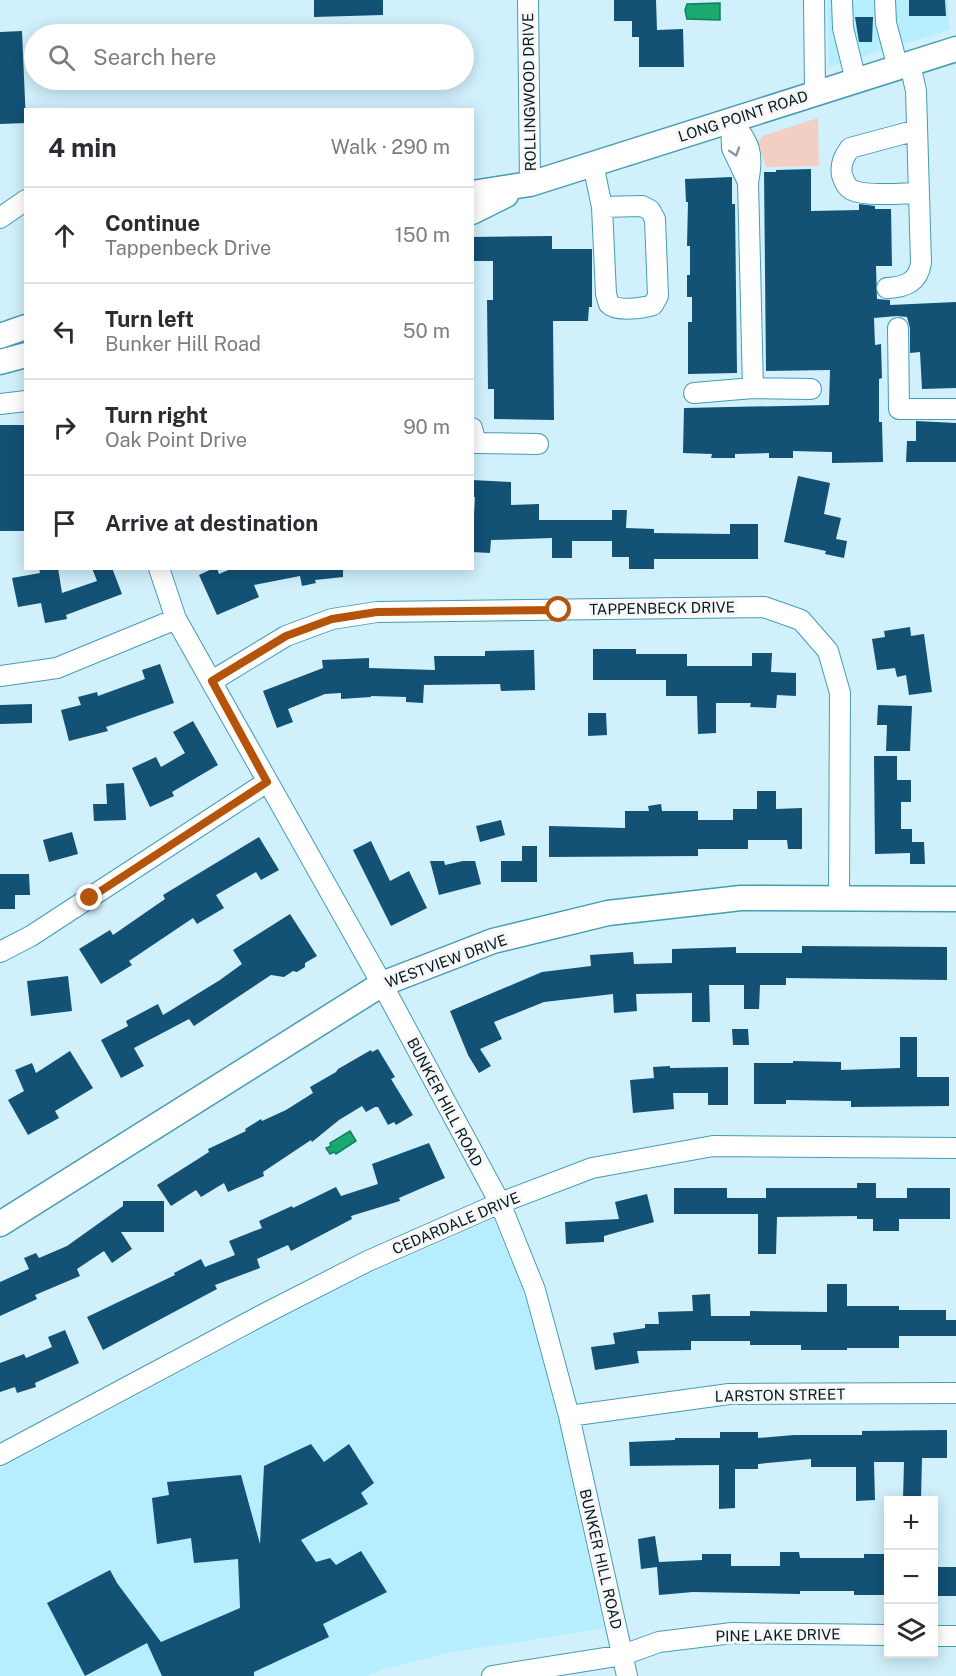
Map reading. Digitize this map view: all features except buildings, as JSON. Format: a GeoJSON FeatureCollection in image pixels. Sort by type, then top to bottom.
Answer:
{"type":"FeatureCollection","features":[{"type":"Feature","properties":{"kind":"main road","name":"LONG POINT ROAD"},"geometry":{"type":"LineString","coordinates":[[474,211],[530,184],[956,49]]}},
{"type":"Feature","properties":{"kind":"main road","name":"LONG POINT ROAD"},"geometry":{"type":"LineString","coordinates":[[474,193],[530,184]]}},
{"type":"Feature","properties":{"kind":"main road"},"geometry":{"type":"LineString","coordinates":[[0,336],[24,328]]}},
{"type":"Feature","properties":{"kind":"main road"},"geometry":{"type":"LineString","coordinates":[[0,362],[24,356]]}},
{"type":"Feature","properties":{"kind":"main road","name":"WESTVIEW DRIVE"},"geometry":{"type":"LineString","coordinates":[[0,1224],[382,984],[493,941],[608,913],[741,898],[956,899]]}},
{"type":"Feature","properties":{"kind":"street","name":"ROLLINGWOOD DRIVE"},"geometry":{"type":"LineString","coordinates":[[528,0],[530,184]]}},
{"type":"Feature","properties":{"kind":"street"},"geometry":{"type":"LineString","coordinates":[[885,0],[886,23],[916,91],[921,263],[919,275],[912,282],[887,288]]}},
{"type":"Feature","properties":{"kind":"street"},"geometry":{"type":"LineString","coordinates":[[816,93],[814,7],[843,7],[843,28],[856,81]]}},
{"type":"Feature","properties":{"kind":"street"},"geometry":{"type":"LineString","coordinates":[[731,120],[746,137],[752,161],[748,182],[753,388]]}},
{"type":"Feature","properties":{"kind":"street"},"geometry":{"type":"LineString","coordinates":[[917,130],[850,148],[843,157],[842,170],[844,182],[852,190],[863,193],[919,193]]}},
{"type":"Feature","properties":{"kind":"street"},"geometry":{"type":"LineString","coordinates":[[593,164],[602,207],[608,303],[615,308],[644,308],[653,305],[658,297],[655,219],[650,210],[642,207],[602,207]]}},
{"type":"Feature","properties":{"kind":"street"},"geometry":{"type":"LineString","coordinates":[[0,218],[24,201]]}},
{"type":"Feature","properties":{"kind":"street"},"geometry":{"type":"LineString","coordinates":[[898,328],[899,409],[956,409]]}},
{"type":"Feature","properties":{"kind":"street"},"geometry":{"type":"LineString","coordinates":[[694,393],[753,388],[811,389]]}},
{"type":"Feature","properties":{"kind":"street"},"geometry":{"type":"LineString","coordinates":[[0,404],[24,401]]}},
{"type":"Feature","properties":{"kind":"street"},"geometry":{"type":"LineString","coordinates":[[474,436],[476,443],[538,444]]}},
{"type":"Feature","properties":{"kind":"street","name":"BUNKER HILL ROAD"},"geometry":{"type":"LineString","coordinates":[[160,570],[176,619],[382,984],[500,1203],[535,1290],[569,1416],[627,1676]]}},
{"type":"Feature","properties":{"kind":"street","name":"TAPPENBECK DRIVE"},"geometry":{"type":"LineString","coordinates":[[212,681],[286,636],[332,619],[377,612],[764,607],[801,620],[828,651],[840,693],[839,897]]}},
{"type":"Feature","properties":{"kind":"street"},"geometry":{"type":"LineString","coordinates":[[0,676],[57,668],[176,619]]}},
{"type":"Feature","properties":{"kind":"street"},"geometry":{"type":"LineString","coordinates":[[0,952],[31,936],[267,782]]}},
{"type":"Feature","properties":{"kind":"street","name":"CEDARDALE DRIVE"},"geometry":{"type":"LineString","coordinates":[[0,1455],[368,1261],[500,1203],[592,1168],[713,1146],[956,1148]]}},
{"type":"Feature","properties":{"kind":"street","name":"LARSTON STREET"},"geometry":{"type":"LineString","coordinates":[[569,1416],[729,1394],[956,1393]]}},
{"type":"Feature","properties":{"kind":"street","name":"PINE LAKE DRIVE"},"geometry":{"type":"LineString","coordinates":[[492,1676],[623,1655],[659,1642],[732,1633],[884,1635]]}},
{"type":"Feature","properties":{"kind":"street"},"geometry":{"type":"LineString","coordinates":[[938,1636],[956,1636]]}},
{"type":"Feature","properties":{"kind":"shaded area"},"geometry":{"type":"Polygon","coordinates":[[[827,0],[948,0],[949,30],[829,67],[827,0]]]}},
{"type":"Feature","properties":{"kind":"shaded area"},"geometry":{"type":"Polygon","coordinates":[[[720,3],[720,20],[687,19],[685,10],[687,4],[720,3]]]}},
{"type":"Feature","properties":{"kind":"shaded area"},"geometry":{"type":"Polygon","coordinates":[[[818,118],[819,166],[766,167],[758,142],[763,136],[818,118]]]}},
{"type":"Feature","properties":{"kind":"shaded area"},"geometry":{"type":"Polygon","coordinates":[[[350,1131],[356,1141],[336,1154],[334,1152],[330,1154],[326,1148],[331,1146],[330,1143],[350,1131]]]}},
{"type":"Feature","properties":{"kind":"shaded area"},"geometry":{"type":"Polygon","coordinates":[[[494,1219],[524,1294],[558,1419],[604,1628],[448,1653],[381,1670],[367,1676],[0,1676],[0,1469],[373,1272],[494,1219]]]}},
{"type":"Feature","properties":{"kind":"route"},"geometry":{"type":"LineString","coordinates":[[90,898],[267,782],[212,681],[286,636],[332,619],[377,612],[559,610]]}}]}
